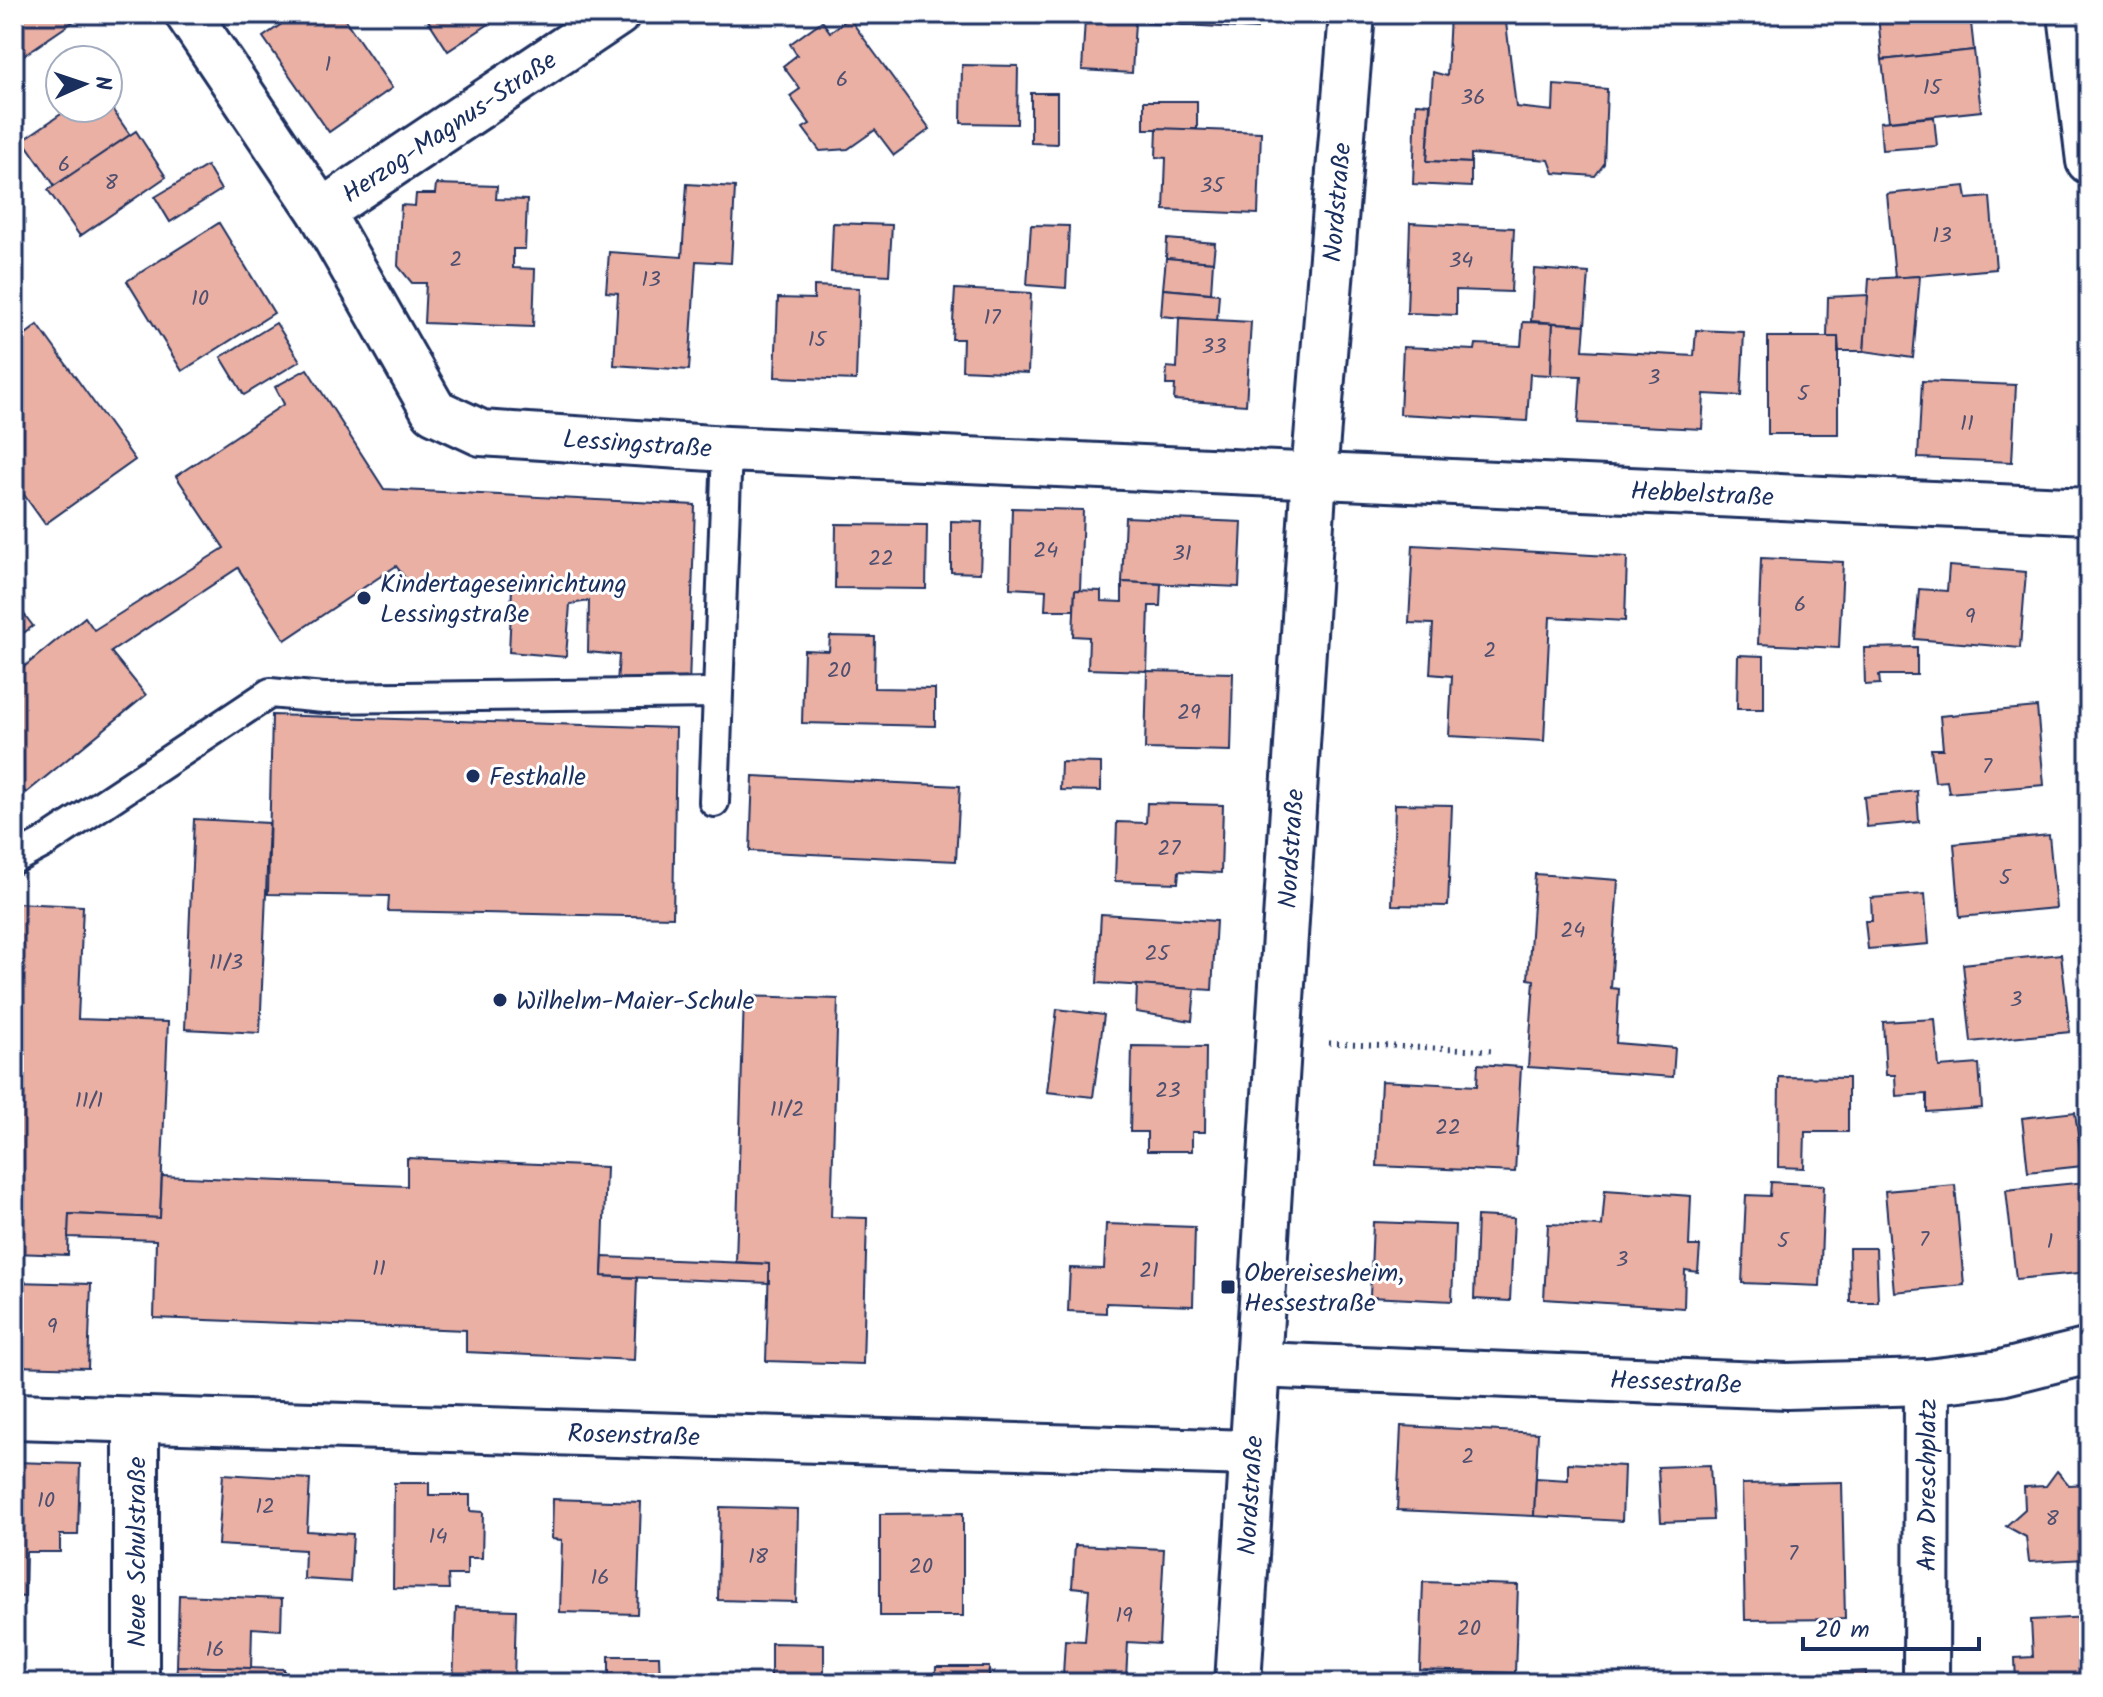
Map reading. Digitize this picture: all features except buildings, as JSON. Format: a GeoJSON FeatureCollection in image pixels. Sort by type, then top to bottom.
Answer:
{"type":"FeatureCollection","features":[{"type":"Feature","properties":{"kind":"street","name":"Lessingstraße"},"geometry":{"type":"LineString","coordinates":[[188,14],[321,212],[434,411],[481,433],[727,449],[1314,475]]}},
{"type":"Feature","properties":{"kind":"street","name":"Herzog-Magnus-Straße"},"geometry":{"type":"LineString","coordinates":[[321,212],[617,14]]}},
{"type":"Feature","properties":{"kind":"street","name":"Nordstraße"},"geometry":{"type":"LineString","coordinates":[[1238,1683],[1314,475],[1352,14]]}},
{"type":"Feature","properties":{"kind":"street"},"geometry":{"type":"LineString","coordinates":[[2071,14],[2089,161]]}},
{"type":"Feature","properties":{"kind":"street","name":"Hebbelstraße"},"geometry":{"type":"LineString","coordinates":[[1314,475],[2089,511]]}},
{"type":"Feature","properties":{"kind":"street","name":"Hessestraße"},"geometry":{"type":"LineString","coordinates":[[1258,1365],[1787,1386],[1927,1382],[2001,1373],[2089,1351]]}},
{"type":"Feature","properties":{"kind":"street","name":"Am Dreschplatz"},"geometry":{"type":"LineString","coordinates":[[1926,1683],[1927,1382]]}},
{"type":"Feature","properties":{"kind":"street","name":"Rosenstraße"},"geometry":{"type":"LineString","coordinates":[[14,1416],[1252,1453]]}},
{"type":"Feature","properties":{"kind":"street","name":"Neue Schulstraße"},"geometry":{"type":"LineString","coordinates":[[136,1421],[136,1683]]}},
{"type":"Feature","properties":{"kind":"lane"},"geometry":{"type":"LineString","coordinates":[[714,802],[727,449]]}},
{"type":"Feature","properties":{"kind":"lane"},"geometry":{"type":"LineString","coordinates":[[14,859],[44,843],[270,693],[324,698],[716,693]]}},
{"type":"Feature","properties":{"kind":"path"},"geometry":{"type":"LineString","coordinates":[[1279,1041],[1496,1051]]}},
{"type":"Feature","properties":{"kind":"place","name":"Kindertageseinrichtung Lessingstraße"},"geometry":{"type":"Point","coordinates":[364,598]}},
{"type":"Feature","properties":{"kind":"place","name":"Festhalle"},"geometry":{"type":"Point","coordinates":[473,776]}},
{"type":"Feature","properties":{"kind":"place","name":"Wilhelm-Maier-Schule"},"geometry":{"type":"Point","coordinates":[500,1000]}},
{"type":"Feature","properties":{"kind":"place","name":"Obereisesheim, Hessestraße"},"geometry":{"type":"Point","coordinates":[1228,1287]}}]}
